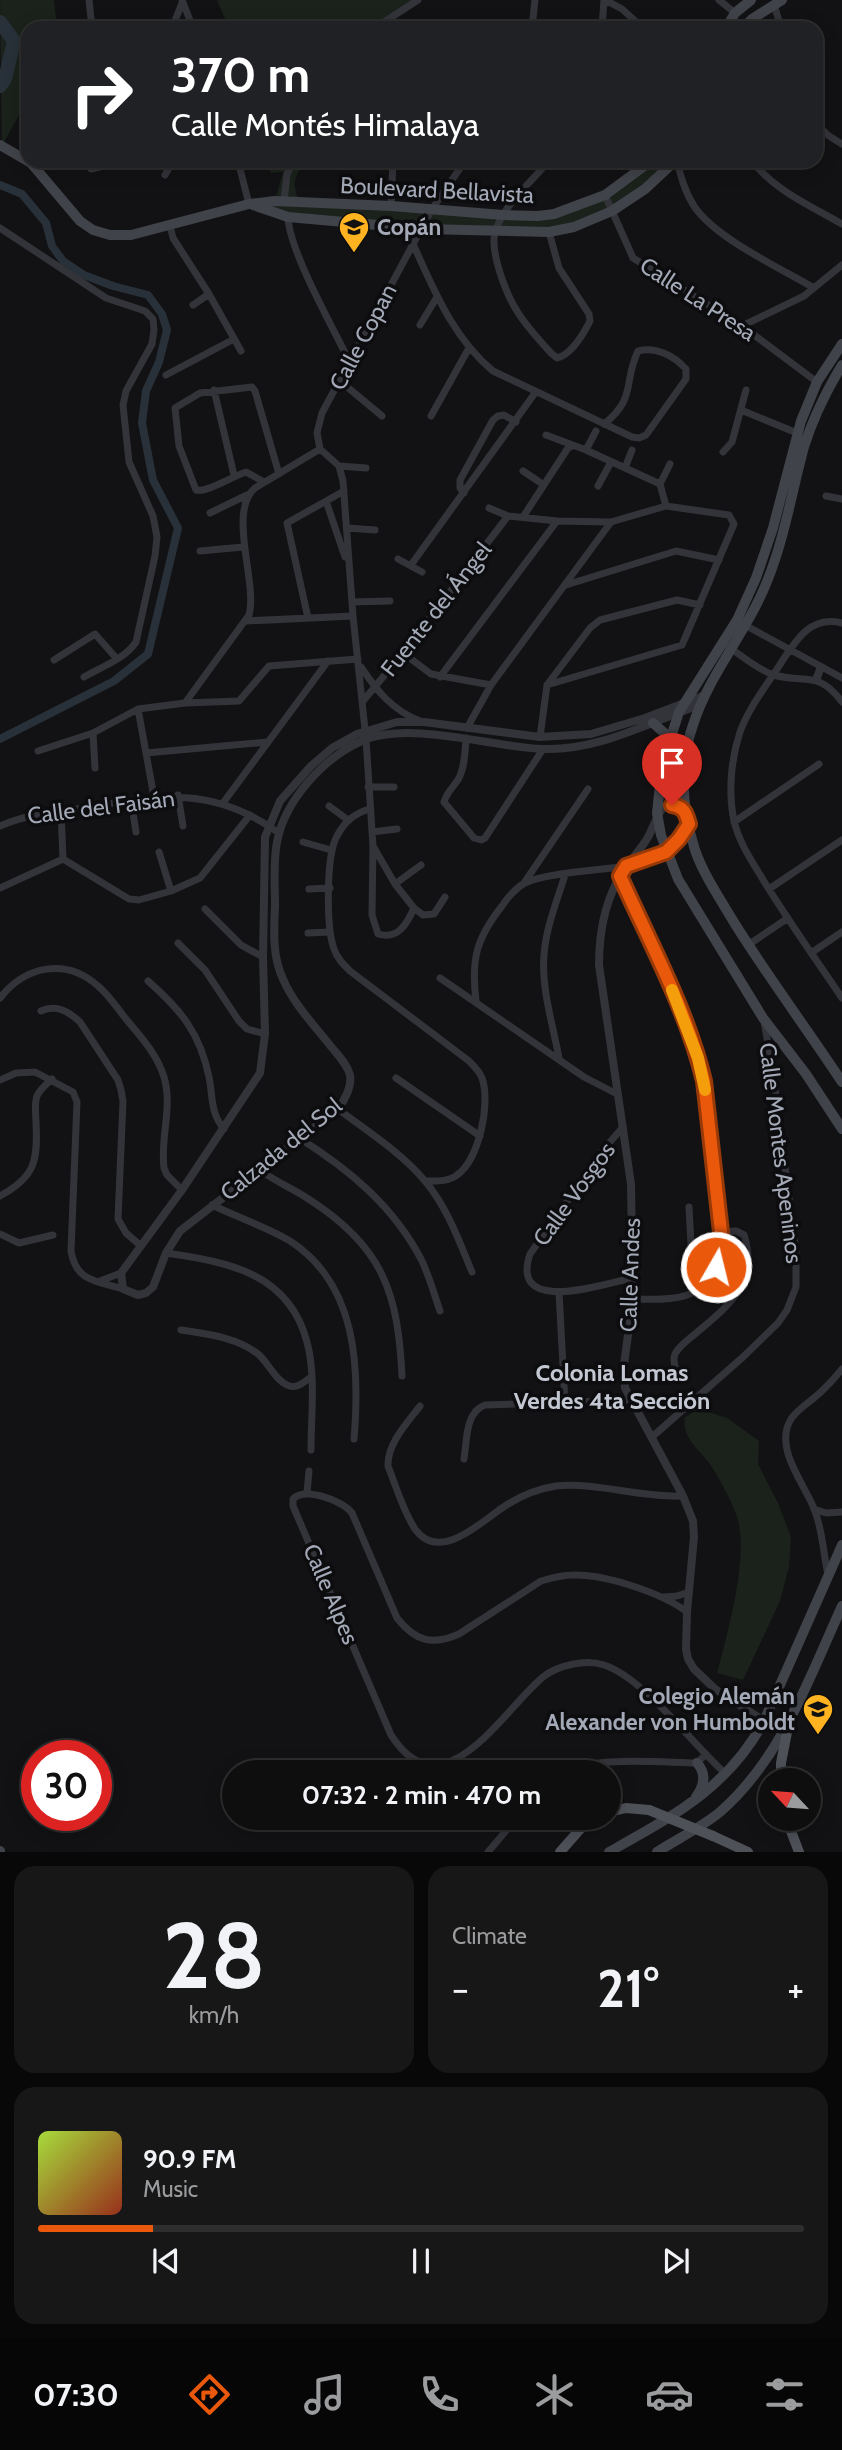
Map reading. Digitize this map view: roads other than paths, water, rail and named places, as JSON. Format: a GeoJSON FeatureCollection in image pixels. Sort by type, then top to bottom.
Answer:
{"type":"FeatureCollection","features":[{"type":"Feature","properties":{"kind":"main road"},"geometry":{"type":"LineString","coordinates":[[730,21],[735,13],[751,0]]}},
{"type":"Feature","properties":{"kind":"main road"},"geometry":{"type":"LineString","coordinates":[[752,21],[778,2]]}},
{"type":"Feature","properties":{"kind":"main road","name":"Boulevard Bellavista"},"geometry":{"type":"LineString","coordinates":[[0,145],[21,157]]}},
{"type":"Feature","properties":{"kind":"main road","name":"Boulevard Bellavista"},"geometry":{"type":"LineString","coordinates":[[35,168],[80,221],[93,230],[110,235],[131,235],[249,204],[284,201],[503,215],[554,214],[606,195],[642,168]]}},
{"type":"Feature","properties":{"kind":"main road","name":"Boulevard Bellavista"},"geometry":{"type":"LineString","coordinates":[[249,204],[288,217],[422,229],[549,232],[574,227],[612,211],[668,168]]}},
{"type":"Feature","properties":{"kind":"main road"},"geometry":{"type":"LineString","coordinates":[[842,344],[817,382],[801,421],[766,551],[737,620],[681,707],[662,765],[657,813],[666,852],[678,879],[763,1018],[806,1074],[842,1129]]}},
{"type":"Feature","properties":{"kind":"main road"},"geometry":{"type":"LineString","coordinates":[[842,365],[828,388],[805,445],[780,550],[747,626],[703,700],[687,745],[684,792],[686,813],[703,868],[748,945],[842,1082]]}},
{"type":"Feature","properties":{"kind":"main road"},"geometry":{"type":"LineString","coordinates":[[801,421],[812,425]]}},
{"type":"Feature","properties":{"kind":"main road"},"geometry":{"type":"LineString","coordinates":[[701,676],[711,684]]}},
{"type":"Feature","properties":{"kind":"main road"},"geometry":{"type":"LineString","coordinates":[[653,723],[670,738]]}},
{"type":"Feature","properties":{"kind":"main road"},"geometry":{"type":"LineString","coordinates":[[609,1852],[690,1805],[726,1774],[751,1745],[842,1545]]}},
{"type":"Feature","properties":{"kind":"main road"},"geometry":{"type":"LineString","coordinates":[[657,1852],[719,1813],[755,1775],[789,1722],[842,1606]]}},
{"type":"Feature","properties":{"kind":"main road"},"geometry":{"type":"LineString","coordinates":[[781,1768],[789,1722]]}},
{"type":"Feature","properties":{"kind":"main road"},"geometry":{"type":"LineString","coordinates":[[690,1805],[703,1785],[704,1775],[697,1763]]}},
{"type":"Feature","properties":{"kind":"main road"},"geometry":{"type":"LineString","coordinates":[[621,1809],[649,1810],[748,1852]]}},
{"type":"Feature","properties":{"kind":"main road"},"geometry":{"type":"LineString","coordinates":[[559,1852],[579,1830]]}},
{"type":"Feature","properties":{"kind":"main road"},"geometry":{"type":"LineString","coordinates":[[791,1831],[799,1852]]}},
{"type":"Feature","properties":{"kind":"street"},"geometry":{"type":"LineString","coordinates":[[89,0],[91,21]]}},
{"type":"Feature","properties":{"kind":"street"},"geometry":{"type":"LineString","coordinates":[[386,21],[418,0]]}},
{"type":"Feature","properties":{"kind":"street"},"geometry":{"type":"LineString","coordinates":[[533,21],[535,0]]}},
{"type":"Feature","properties":{"kind":"street"},"geometry":{"type":"LineString","coordinates":[[602,21],[604,0],[622,9],[635,21]]}},
{"type":"Feature","properties":{"kind":"street"},"geometry":{"type":"LineString","coordinates":[[719,0],[735,13]]}},
{"type":"Feature","properties":{"kind":"street"},"geometry":{"type":"LineString","coordinates":[[175,21],[182,1]]}},
{"type":"Feature","properties":{"kind":"street"},"geometry":{"type":"LineString","coordinates":[[182,1],[190,21]]}},
{"type":"Feature","properties":{"kind":"street"},"geometry":{"type":"LineString","coordinates":[[778,2],[780,21]]}},
{"type":"Feature","properties":{"kind":"street"},"geometry":{"type":"LineString","coordinates":[[823,130],[842,144]]}},
{"type":"Feature","properties":{"kind":"street"},"geometry":{"type":"LineString","coordinates":[[91,169],[95,168]]}},
{"type":"Feature","properties":{"kind":"street"},"geometry":{"type":"LineString","coordinates":[[164,175],[168,168]]}},
{"type":"Feature","properties":{"kind":"street"},"geometry":{"type":"LineString","coordinates":[[239,168],[249,204]]}},
{"type":"Feature","properties":{"kind":"street"},"geometry":{"type":"LineString","coordinates":[[284,201],[290,168]]}},
{"type":"Feature","properties":{"kind":"street"},"geometry":{"type":"LineString","coordinates":[[391,206],[393,168]]}},
{"type":"Feature","properties":{"kind":"street","name":"Calle Copan"},"geometry":{"type":"LineString","coordinates":[[320,449],[318,425],[322,413],[432,209],[459,168]]}},
{"type":"Feature","properties":{"kind":"street"},"geometry":{"type":"LineString","coordinates":[[543,168],[503,215],[494,232],[497,261],[517,312],[557,358],[568,352],[590,321],[589,314],[559,268],[549,232]]}},
{"type":"Feature","properties":{"kind":"street"},"geometry":{"type":"LineString","coordinates":[[678,168],[694,206],[711,226],[814,288]]}},
{"type":"Feature","properties":{"kind":"street"},"geometry":{"type":"LineString","coordinates":[[758,168],[780,187],[842,224]]}},
{"type":"Feature","properties":{"kind":"street","name":"Calle La Presa"},"geometry":{"type":"LineString","coordinates":[[606,195],[633,258],[742,326],[817,382]]}},
{"type":"Feature","properties":{"kind":"street"},"geometry":{"type":"LineString","coordinates":[[288,217],[299,254],[350,362]]}},
{"type":"Feature","properties":{"kind":"street"},"geometry":{"type":"LineString","coordinates":[[170,226],[173,238],[241,351]]}},
{"type":"Feature","properties":{"kind":"street"},"geometry":{"type":"LineString","coordinates":[[0,228],[106,298],[145,311],[153,319],[152,344],[126,391],[123,405],[129,462],[153,516],[157,537],[155,556],[136,642],[132,649],[83,677]]}},
{"type":"Feature","properties":{"kind":"street"},"geometry":{"type":"LineString","coordinates":[[413,244],[435,301],[469,348],[493,371],[536,393],[632,437],[646,435],[686,379],[686,369],[680,362],[658,350],[648,348],[638,351],[622,408],[604,424]]}},
{"type":"Feature","properties":{"kind":"street"},"geometry":{"type":"LineString","coordinates":[[742,326],[792,303],[842,265]]}},
{"type":"Feature","properties":{"kind":"street"},"geometry":{"type":"LineString","coordinates":[[193,305],[209,294]]}},
{"type":"Feature","properties":{"kind":"street"},"geometry":{"type":"LineString","coordinates":[[420,326],[435,301]]}},
{"type":"Feature","properties":{"kind":"street"},"geometry":{"type":"LineString","coordinates":[[166,375],[234,339]]}},
{"type":"Feature","properties":{"kind":"street"},"geometry":{"type":"LineString","coordinates":[[430,416],[469,348]]}},
{"type":"Feature","properties":{"kind":"street"},"geometry":{"type":"LineString","coordinates":[[340,381],[382,416]]}},
{"type":"Feature","properties":{"kind":"street"},"geometry":{"type":"LineString","coordinates":[[264,482],[246,472],[234,475],[203,491],[197,490],[179,446],[175,408],[200,393],[214,390],[247,386],[256,391],[279,474]]}},
{"type":"Feature","properties":{"kind":"street"},"geometry":{"type":"LineString","coordinates":[[214,390],[234,475]]}},
{"type":"Feature","properties":{"kind":"street"},"geometry":{"type":"LineString","coordinates":[[723,452],[732,442],[746,390]]}},
{"type":"Feature","properties":{"kind":"street"},"geometry":{"type":"LineString","coordinates":[[411,565],[536,393]]}},
{"type":"Feature","properties":{"kind":"street"},"geometry":{"type":"LineString","coordinates":[[741,410],[797,433]]}},
{"type":"Feature","properties":{"kind":"street"},"geometry":{"type":"LineString","coordinates":[[464,493],[460,488],[460,481],[493,420],[504,415],[516,422]]}},
{"type":"Feature","properties":{"kind":"street"},"geometry":{"type":"LineString","coordinates":[[586,450],[596,431]]}},
{"type":"Feature","properties":{"kind":"street"},"geometry":{"type":"LineString","coordinates":[[546,435],[660,484]]}},
{"type":"Feature","properties":{"kind":"street"},"geometry":{"type":"LineString","coordinates":[[523,517],[572,446]]}},
{"type":"Feature","properties":{"kind":"street"},"geometry":{"type":"LineString","coordinates":[[210,513],[247,495],[320,449],[339,466],[344,491],[353,616],[366,734],[373,846],[372,915],[378,934],[395,934],[402,929],[414,908]]}},
{"type":"Feature","properties":{"kind":"street"},"geometry":{"type":"LineString","coordinates":[[625,468],[632,450]]}},
{"type":"Feature","properties":{"kind":"street"},"geometry":{"type":"LineString","coordinates":[[598,486],[611,462]]}},
{"type":"Feature","properties":{"kind":"street"},"geometry":{"type":"LineString","coordinates":[[666,506],[660,484],[670,464]]}},
{"type":"Feature","properties":{"kind":"street"},"geometry":{"type":"LineString","coordinates":[[339,466],[366,468]]}},
{"type":"Feature","properties":{"kind":"street"},"geometry":{"type":"LineString","coordinates":[[523,471],[544,485]]}},
{"type":"Feature","properties":{"kind":"street"},"geometry":{"type":"LineString","coordinates":[[308,618],[287,523],[344,491]]}},
{"type":"Feature","properties":{"kind":"street"},"geometry":{"type":"LineString","coordinates":[[185,703],[246,621],[251,599],[243,547],[247,495]]}},
{"type":"Feature","properties":{"kind":"street"},"geometry":{"type":"LineString","coordinates":[[826,496],[842,499]]}},
{"type":"Feature","properties":{"kind":"street"},"geometry":{"type":"LineString","coordinates":[[326,501],[349,568]]}},
{"type":"Feature","properties":{"kind":"street"},"geometry":{"type":"LineString","coordinates":[[489,508],[508,516],[557,522],[611,522],[666,506],[729,515],[733,519],[734,524],[682,645],[547,685]]}},
{"type":"Feature","properties":{"kind":"street","name":"Fuente del Ángel"},"geometry":{"type":"LineString","coordinates":[[363,701],[508,516]]}},
{"type":"Feature","properties":{"kind":"street"},"geometry":{"type":"LineString","coordinates":[[440,677],[557,522]]}},
{"type":"Feature","properties":{"kind":"street"},"geometry":{"type":"LineString","coordinates":[[467,728],[491,685],[611,522]]}},
{"type":"Feature","properties":{"kind":"street"},"geometry":{"type":"LineString","coordinates":[[346,528],[375,530]]}},
{"type":"Feature","properties":{"kind":"street"},"geometry":{"type":"LineString","coordinates":[[200,551],[243,547]]}},
{"type":"Feature","properties":{"kind":"street"},"geometry":{"type":"LineString","coordinates":[[566,585],[677,551],[719,560]]}},
{"type":"Feature","properties":{"kind":"street"},"geometry":{"type":"LineString","coordinates":[[398,559],[422,572]]}},
{"type":"Feature","properties":{"kind":"street"},"geometry":{"type":"LineString","coordinates":[[540,737],[547,685],[590,628],[600,620],[677,600],[700,605]]}},
{"type":"Feature","properties":{"kind":"street"},"geometry":{"type":"LineString","coordinates":[[352,602],[390,601]]}},
{"type":"Feature","properties":{"kind":"street"},"geometry":{"type":"LineString","coordinates":[[246,621],[353,616]]}},
{"type":"Feature","properties":{"kind":"street"},"geometry":{"type":"LineString","coordinates":[[737,620],[842,678]]}},
{"type":"Feature","properties":{"kind":"street"},"geometry":{"type":"LineString","coordinates":[[842,623],[825,621],[815,625],[801,634],[789,650],[746,720],[737,742],[732,780],[734,822],[747,853],[842,998]]}},
{"type":"Feature","properties":{"kind":"street"},"geometry":{"type":"LineString","coordinates":[[54,660],[95,634],[117,659]]}},
{"type":"Feature","properties":{"kind":"street"},"geometry":{"type":"LineString","coordinates":[[723,643],[773,675],[816,680],[827,685],[842,702]]}},
{"type":"Feature","properties":{"kind":"street"},"geometry":{"type":"LineString","coordinates":[[403,653],[431,674],[491,685]]}},
{"type":"Feature","properties":{"kind":"street"},"geometry":{"type":"LineString","coordinates":[[223,803],[328,661]]}},
{"type":"Feature","properties":{"kind":"street"},"geometry":{"type":"LineString","coordinates":[[38,751],[93,733],[138,709],[185,703],[239,701],[269,666],[358,661]]}},
{"type":"Feature","properties":{"kind":"street"},"geometry":{"type":"LineString","coordinates":[[358,661],[385,701],[424,722]]}},
{"type":"Feature","properties":{"kind":"street"},"geometry":{"type":"LineString","coordinates":[[816,680],[821,667]]}},
{"type":"Feature","properties":{"kind":"street"},"geometry":{"type":"LineString","coordinates":[[681,707],[703,700]]}},
{"type":"Feature","properties":{"kind":"street","name":"Calzada del Sol"},"geometry":{"type":"LineString","coordinates":[[52,1079],[73,1092],[77,1102],[71,1251],[73,1264],[79,1273],[89,1280],[138,1295],[146,1293],[153,1287],[166,1253],[180,1231],[338,1108],[350,1083],[346,1065],[282,979],[275,953],[275,855],[279,833],[288,810],[318,771],[366,734],[399,733],[466,738],[543,749],[590,745],[653,723],[681,707]]}},
{"type":"Feature","properties":{"kind":"street","name":"Calzada del Sol"},"geometry":{"type":"LineString","coordinates":[[121,1273],[224,1129],[260,1073],[265,1034],[264,846],[280,801],[311,766],[332,748],[397,722],[424,722],[540,737],[591,734],[681,707]]}},
{"type":"Feature","properties":{"kind":"street"},"geometry":{"type":"LineString","coordinates":[[138,709],[154,797]]}},
{"type":"Feature","properties":{"kind":"street"},"geometry":{"type":"LineString","coordinates":[[93,733],[95,768]]}},
{"type":"Feature","properties":{"kind":"street"},"geometry":{"type":"LineString","coordinates":[[466,738],[459,777],[446,793],[444,802],[474,838],[481,841],[543,749]]}},
{"type":"Feature","properties":{"kind":"street"},"geometry":{"type":"LineString","coordinates":[[146,753],[268,742]]}},
{"type":"Feature","properties":{"kind":"street"},"geometry":{"type":"LineString","coordinates":[[734,822],[820,764]]}},
{"type":"Feature","properties":{"kind":"street"},"geometry":{"type":"LineString","coordinates":[[368,787],[394,787]]}},
{"type":"Feature","properties":{"kind":"street"},"geometry":{"type":"LineString","coordinates":[[477,1001],[473,975],[479,941],[489,922],[523,883],[588,789]]}},
{"type":"Feature","properties":{"kind":"street"},"geometry":{"type":"LineString","coordinates":[[178,795],[183,825]]}},
{"type":"Feature","properties":{"kind":"street","name":"Calle del Faisán"},"geometry":{"type":"LineString","coordinates":[[0,825],[22,816],[178,795],[223,803],[250,814],[279,833]]}},
{"type":"Feature","properties":{"kind":"street"},"geometry":{"type":"LineString","coordinates":[[131,800],[136,832]]}},
{"type":"Feature","properties":{"kind":"street"},"geometry":{"type":"LineString","coordinates":[[657,813],[663,807],[672,805],[680,807],[686,813]]}},
{"type":"Feature","properties":{"kind":"street"},"geometry":{"type":"LineString","coordinates":[[329,806],[348,820]]}},
{"type":"Feature","properties":{"kind":"street"},"geometry":{"type":"LineString","coordinates":[[369,809],[356,813],[348,820],[331,850],[330,932],[334,950],[349,971],[469,1060],[481,1076],[485,1093],[480,1136],[470,1162],[458,1175],[448,1180],[425,1181]]}},
{"type":"Feature","properties":{"kind":"street"},"geometry":{"type":"LineString","coordinates":[[61,811],[63,859]]}},
{"type":"Feature","properties":{"kind":"street","name":"Calle Andes"},"geometry":{"type":"LineString","coordinates":[[657,813],[650,834],[620,876],[602,925],[598,965],[631,1184],[633,1299],[624,1375],[630,1400],[683,1496],[693,1521],[687,1612],[688,1659],[694,1669],[715,1689],[764,1721]]}},
{"type":"Feature","properties":{"kind":"street"},"geometry":{"type":"LineString","coordinates":[[63,859],[130,899],[139,900],[171,891],[200,878],[250,814]]}},
{"type":"Feature","properties":{"kind":"street"},"geometry":{"type":"LineString","coordinates":[[523,883],[626,866],[666,852],[689,824]]}},
{"type":"Feature","properties":{"kind":"street"},"geometry":{"type":"LineString","coordinates":[[372,832],[397,829]]}},
{"type":"Feature","properties":{"kind":"street"},"geometry":{"type":"LineString","coordinates":[[769,889],[842,840]]}},
{"type":"Feature","properties":{"kind":"street"},"geometry":{"type":"LineString","coordinates":[[303,842],[331,850]]}},
{"type":"Feature","properties":{"kind":"street"},"geometry":{"type":"LineString","coordinates":[[373,846],[395,884],[423,915],[434,914],[444,897]]}},
{"type":"Feature","properties":{"kind":"street"},"geometry":{"type":"LineString","coordinates":[[159,852],[171,891]]}},
{"type":"Feature","properties":{"kind":"street"},"geometry":{"type":"LineString","coordinates":[[0,888],[63,859]]}},
{"type":"Feature","properties":{"kind":"street"},"geometry":{"type":"LineString","coordinates":[[395,884],[421,865]]}},
{"type":"Feature","properties":{"kind":"street"},"geometry":{"type":"LineString","coordinates":[[559,1058],[544,969],[544,953],[548,925],[565,875]]}},
{"type":"Feature","properties":{"kind":"street"},"geometry":{"type":"LineString","coordinates":[[620,876],[680,1009],[698,1058],[704,1081],[721,1232],[720,1256],[713,1274],[702,1287],[679,1298],[633,1299]]}},
{"type":"Feature","properties":{"kind":"street"},"geometry":{"type":"LineString","coordinates":[[309,890],[330,888]]}},
{"type":"Feature","properties":{"kind":"street"},"geometry":{"type":"LineString","coordinates":[[205,909],[242,945],[263,957]]}},
{"type":"Feature","properties":{"kind":"street"},"geometry":{"type":"LineString","coordinates":[[748,945],[788,918]]}},
{"type":"Feature","properties":{"kind":"street"},"geometry":{"type":"LineString","coordinates":[[309,933],[330,932]]}},
{"type":"Feature","properties":{"kind":"street"},"geometry":{"type":"LineString","coordinates":[[811,953],[842,932]]}},
{"type":"Feature","properties":{"kind":"street"},"geometry":{"type":"LineString","coordinates":[[178,943],[205,970],[247,1029],[265,1034]]}},
{"type":"Feature","properties":{"kind":"street"},"geometry":{"type":"LineString","coordinates":[[0,998],[21,977],[36,970],[56,967],[88,978],[99,986],[149,1046],[158,1062],[167,1094],[164,1168],[167,1175],[182,1189]]}},
{"type":"Feature","properties":{"kind":"street"},"geometry":{"type":"LineString","coordinates":[[440,978],[584,1077],[617,1094]]}},
{"type":"Feature","properties":{"kind":"street"},"geometry":{"type":"LineString","coordinates":[[148,981],[173,1002],[196,1036],[205,1058],[215,1117],[224,1129]]}},
{"type":"Feature","properties":{"kind":"street"},"geometry":{"type":"LineString","coordinates":[[41,1011],[49,1007],[61,1008],[79,1021],[118,1080],[123,1101],[118,1219],[126,1233],[141,1247]]}},
{"type":"Feature","properties":{"kind":"street","name":"Calle Montes Apeninos"},"geometry":{"type":"LineString","coordinates":[[652,1437],[743,1357],[778,1322],[787,1310],[796,1287],[796,1252],[773,1073],[763,1018]]}},
{"type":"Feature","properties":{"kind":"street"},"geometry":{"type":"LineString","coordinates":[[0,1080],[26,1071],[52,1079],[42,1089],[35,1105],[37,1146],[32,1170],[24,1180],[0,1196]]}},
{"type":"Feature","properties":{"kind":"street"},"geometry":{"type":"LineString","coordinates":[[396,1078],[480,1136]]}},
{"type":"Feature","properties":{"kind":"street"},"geometry":{"type":"LineString","coordinates":[[338,1108],[425,1181],[451,1223],[472,1272]]}},
{"type":"Feature","properties":{"kind":"street","name":"Calle Vosgos"},"geometry":{"type":"LineString","coordinates":[[559,1292],[542,1291],[530,1281],[527,1263],[530,1254],[604,1149],[623,1127]]}},
{"type":"Feature","properties":{"kind":"street"},"geometry":{"type":"LineString","coordinates":[[299,1138],[370,1190],[397,1220],[423,1262],[440,1311]]}},
{"type":"Feature","properties":{"kind":"street"},"geometry":{"type":"LineString","coordinates":[[260,1170],[344,1223],[372,1256],[389,1288],[400,1335],[402,1376]]}},
{"type":"Feature","properties":{"kind":"street"},"geometry":{"type":"LineString","coordinates":[[212,1205],[290,1242],[321,1269],[344,1306],[353,1343],[357,1403],[354,1439]]}},
{"type":"Feature","properties":{"kind":"street"},"geometry":{"type":"LineString","coordinates":[[689,1207],[692,1263],[702,1287]]}},
{"type":"Feature","properties":{"kind":"street"},"geometry":{"type":"LineString","coordinates":[[676,1369],[674,1361],[678,1349],[730,1304],[746,1275],[748,1266],[744,1235],[736,1231],[721,1232]]}},
{"type":"Feature","properties":{"kind":"street"},"geometry":{"type":"LineString","coordinates":[[0,1234],[19,1243],[53,1235]]}},
{"type":"Feature","properties":{"kind":"street"},"geometry":{"type":"LineString","coordinates":[[166,1253],[219,1263],[248,1272],[283,1294],[299,1317],[305,1335],[311,1377],[311,1450]]}},
{"type":"Feature","properties":{"kind":"street"},"geometry":{"type":"LineString","coordinates":[[99,1282],[121,1273],[123,1290]]}},
{"type":"Feature","properties":{"kind":"street"},"geometry":{"type":"LineString","coordinates":[[565,1403],[559,1292],[632,1278]]}},
{"type":"Feature","properties":{"kind":"street"},"geometry":{"type":"LineString","coordinates":[[181,1330],[219,1336],[241,1344],[257,1353],[284,1384],[291,1387],[300,1385],[311,1377]]}},
{"type":"Feature","properties":{"kind":"street"},"geometry":{"type":"LineString","coordinates":[[828,1575],[824,1542],[814,1509],[790,1459],[786,1436],[787,1427],[799,1410],[817,1396],[842,1369]]}},
{"type":"Feature","properties":{"kind":"street"},"geometry":{"type":"LineString","coordinates":[[464,1460],[471,1416],[475,1408],[485,1405],[630,1400]]}},
{"type":"Feature","properties":{"kind":"street"},"geometry":{"type":"LineString","coordinates":[[419,1406],[387,1456],[388,1466],[414,1527],[421,1537],[431,1541],[441,1543],[453,1540],[518,1498],[535,1490],[555,1486],[571,1485],[661,1497],[683,1496]]}},
{"type":"Feature","properties":{"kind":"street"},"geometry":{"type":"LineString","coordinates":[[309,1471],[307,1493],[346,1505],[352,1513],[397,1618],[405,1629],[432,1642],[459,1634],[541,1581],[555,1577],[595,1576],[663,1597],[687,1612]]}},
{"type":"Feature","properties":{"kind":"street","name":"Calle Alpes"},"geometry":{"type":"LineString","coordinates":[[307,1493],[295,1496],[293,1506],[391,1735],[401,1750],[414,1759],[428,1764],[461,1758],[544,1676],[575,1664],[588,1663],[602,1664],[632,1680],[726,1774]]}},
{"type":"Feature","properties":{"kind":"street"},"geometry":{"type":"LineString","coordinates":[[814,1509],[826,1513],[842,1512]]}},
{"type":"Feature","properties":{"kind":"street"},"geometry":{"type":"LineString","coordinates":[[663,1597],[689,1592]]}},
{"type":"Feature","properties":{"kind":"street"},"geometry":{"type":"LineString","coordinates":[[621,1762],[697,1763],[706,1754]]}},
{"type":"Feature","properties":{"kind":"street"},"geometry":{"type":"LineString","coordinates":[[488,1852],[507,1830]]}},
{"type":"Feature","properties":{"kind":"waterway"},"geometry":{"type":"LineString","coordinates":[[0,22],[14,41],[5,79],[0,86]]}},
{"type":"Feature","properties":{"kind":"waterway"},"geometry":{"type":"LineString","coordinates":[[0,185],[22,194],[46,223],[52,246],[63,261],[84,275],[148,295],[162,314],[167,330],[159,362],[146,391],[142,423],[153,480],[178,528],[148,654],[114,681],[0,739]]}},
{"type":"Feature","properties":{"kind":"place","name":"Copán"},"geometry":{"type":"Point","coordinates":[354,254]}},
{"type":"Feature","properties":{"kind":"place","name":"Colegio Alemán Alexander von Humboldt"},"geometry":{"type":"Point","coordinates":[818,1736]}},
{"type":"Feature","properties":{"kind":"district","name":"Colonia Lomas Verdes 4ta Sección"},"geometry":{"type":"Point","coordinates":[612,1387]}}]}
